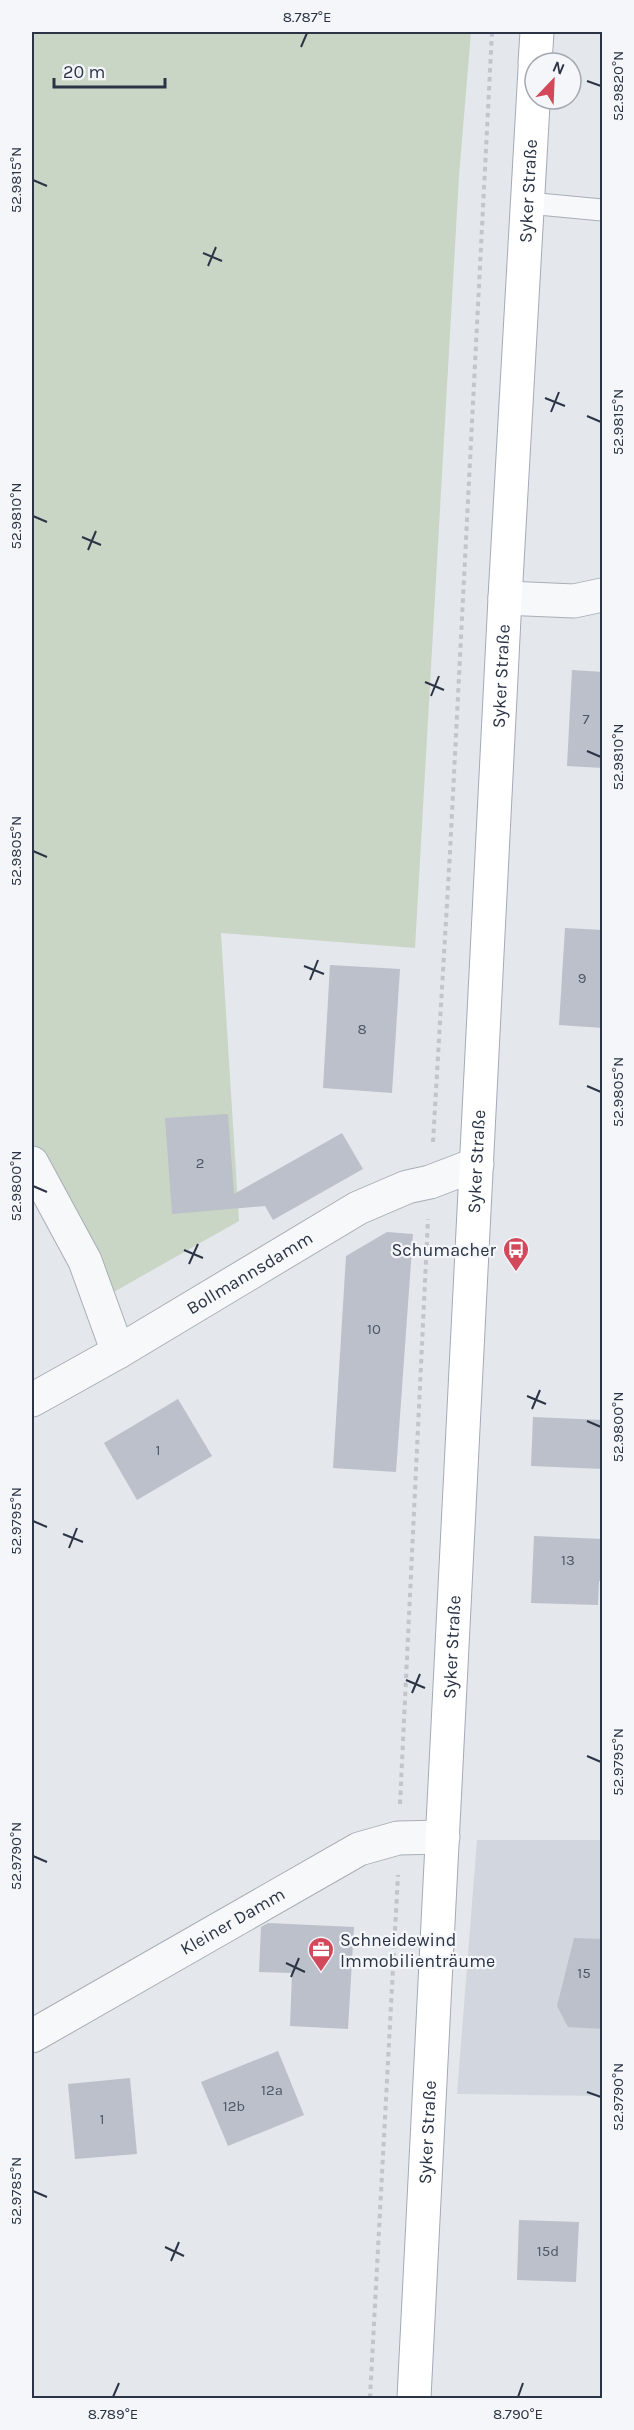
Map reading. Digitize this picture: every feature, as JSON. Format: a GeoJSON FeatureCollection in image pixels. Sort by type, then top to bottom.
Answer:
{"type":"FeatureCollection","features":[{"type":"Feature","properties":{"kind":"main road"},"geometry":{"type":"LineString","coordinates":[[536,51],[537,32]]}},
{"type":"Feature","properties":{"kind":"main road","name":"Syker Straße"},"geometry":{"type":"LineString","coordinates":[[414,2398],[505,598],[533,111]]}},
{"type":"Feature","properties":{"kind":"street"},"geometry":{"type":"LineString","coordinates":[[505,598],[574,601],[603,595]]}},
{"type":"Feature","properties":{"kind":"street"},"geometry":{"type":"LineString","coordinates":[[32,1163],[85,1261],[118,1352]]}},
{"type":"Feature","properties":{"kind":"street","name":"Bollmannsdamm"},"geometry":{"type":"LineString","coordinates":[[32,1401],[358,1208],[407,1187],[430,1182],[477,1164]]}},
{"type":"Feature","properties":{"kind":"street","name":"Kleiner Damm"},"geometry":{"type":"LineString","coordinates":[[32,2036],[359,1849],[399,1838],[443,1837]]}},
{"type":"Feature","properties":{"kind":"lane"},"geometry":{"type":"LineString","coordinates":[[528,203],[603,210]]}},
{"type":"Feature","properties":{"kind":"shaded area"},"geometry":{"type":"Polygon","coordinates":[[[477,1840],[602,1840],[602,2096],[457,2094],[477,1840]]]}},
{"type":"Feature","properties":{"kind":"green space"},"geometry":{"type":"Polygon","coordinates":[[[32,32],[471,32],[459,176],[415,948],[221,933],[239,1221],[112,1293],[32,1191],[32,32]]]}},
{"type":"Feature","properties":{"kind":"building"},"geometry":{"type":"Polygon","coordinates":[[[572,670],[603,672],[603,768],[567,766],[572,670]]]}},
{"type":"Feature","properties":{"kind":"building"},"geometry":{"type":"Polygon","coordinates":[[[565,928],[603,930],[603,1028],[559,1025],[565,928]]]}},
{"type":"Feature","properties":{"kind":"building"},"geometry":{"type":"Polygon","coordinates":[[[330,965],[400,969],[392,1093],[323,1088],[330,965]]]}},
{"type":"Feature","properties":{"kind":"building"},"geometry":{"type":"Polygon","coordinates":[[[228,1114],[234,1194],[342,1133],[363,1169],[273,1220],[265,1206],[172,1214],[165,1118],[228,1114]]]}},
{"type":"Feature","properties":{"kind":"building"},"geometry":{"type":"Polygon","coordinates":[[[387,1232],[413,1234],[396,1472],[333,1468],[346,1256],[387,1232]]]}},
{"type":"Feature","properties":{"kind":"building"},"geometry":{"type":"Polygon","coordinates":[[[178,1399],[212,1456],[137,1500],[104,1443],[178,1399]]]}},
{"type":"Feature","properties":{"kind":"building"},"geometry":{"type":"Polygon","coordinates":[[[533,1417],[603,1420],[603,1469],[531,1466],[533,1417]]]}},
{"type":"Feature","properties":{"kind":"building"},"geometry":{"type":"Polygon","coordinates":[[[534,1536],[603,1539],[603,1581],[599,1581],[598,1605],[531,1603],[534,1536]]]}},
{"type":"Feature","properties":{"kind":"building"},"geometry":{"type":"Polygon","coordinates":[[[268,1923],[354,1927],[348,2029],[290,2026],[292,1973],[259,1972],[261,1927],[268,1923]]]}},
{"type":"Feature","properties":{"kind":"building"},"geometry":{"type":"Polygon","coordinates":[[[574,1938],[603,1939],[603,2029],[568,2027],[557,2006],[574,1938]]]}},
{"type":"Feature","properties":{"kind":"building"},"geometry":{"type":"Polygon","coordinates":[[[278,2051],[304,2115],[228,2146],[201,2082],[278,2051]]]}},
{"type":"Feature","properties":{"kind":"building"},"geometry":{"type":"Polygon","coordinates":[[[130,2078],[137,2154],[75,2159],[68,2084],[130,2078]]]}},
{"type":"Feature","properties":{"kind":"building"},"geometry":{"type":"Polygon","coordinates":[[[519,2220],[579,2222],[576,2282],[517,2280],[519,2220]]]}},
{"type":"Feature","properties":{"kind":"place","name":"Schumacher"},"geometry":{"type":"Point","coordinates":[516,1273]}},
{"type":"Feature","properties":{"kind":"place","name":"Schneidewind Immobilienträume"},"geometry":{"type":"Point","coordinates":[321,1973]}}]}
